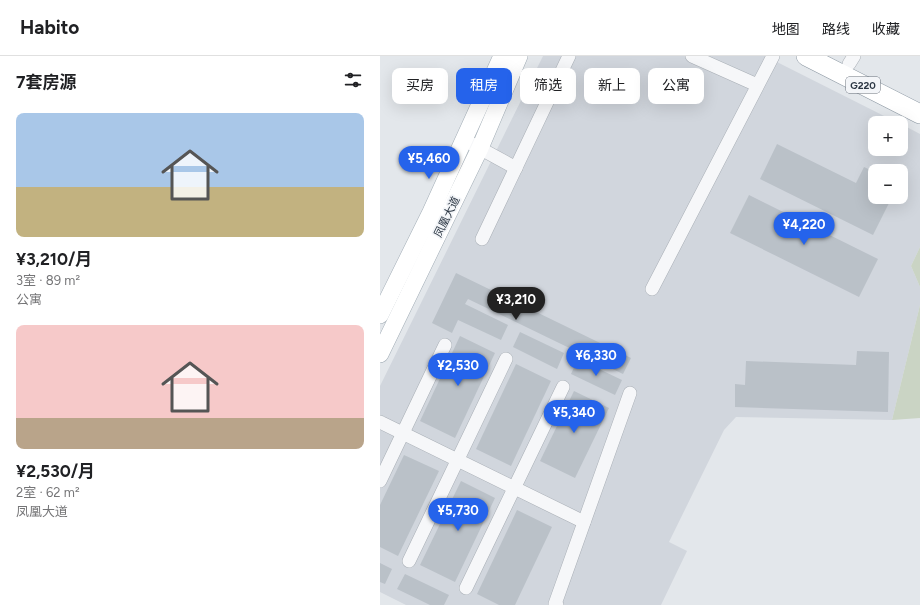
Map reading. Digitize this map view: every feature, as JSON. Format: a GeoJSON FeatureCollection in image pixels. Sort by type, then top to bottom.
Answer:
{"type":"FeatureCollection","features":[{"type":"Feature","properties":{"kind":"highway","name":"G220"},"geometry":{"type":"LineString","coordinates":[[806,56],[920,114]]}},
{"type":"Feature","properties":{"kind":"highway","name":"G220"},"geometry":{"type":"LineString","coordinates":[[845,59],[920,100]]}},
{"type":"Feature","properties":{"kind":"main road","name":"凤凰大道"},"geometry":{"type":"LineString","coordinates":[[380,315],[430,212],[502,56]]}},
{"type":"Feature","properties":{"kind":"main road","name":"凤凰大道"},"geometry":{"type":"LineString","coordinates":[[380,354],[480,148],[518,56]]}},
{"type":"Feature","properties":{"kind":"lane"},"geometry":{"type":"LineString","coordinates":[[482,239],[569,56]]}},
{"type":"Feature","properties":{"kind":"lane"},"geometry":{"type":"LineString","coordinates":[[692,56],[757,85]]}},
{"type":"Feature","properties":{"kind":"lane"},"geometry":{"type":"LineString","coordinates":[[652,289],[773,56]]}},
{"type":"Feature","properties":{"kind":"lane"},"geometry":{"type":"LineString","coordinates":[[464,139],[516,168]]}},
{"type":"Feature","properties":{"kind":"lane"},"geometry":{"type":"LineString","coordinates":[[380,481],[445,345]]}},
{"type":"Feature","properties":{"kind":"lane"},"geometry":{"type":"LineString","coordinates":[[409,561],[506,359]]}},
{"type":"Feature","properties":{"kind":"lane"},"geometry":{"type":"LineString","coordinates":[[466,588],[563,387]]}},
{"type":"Feature","properties":{"kind":"lane"},"geometry":{"type":"LineString","coordinates":[[557,605],[555,604],[630,393]]}},
{"type":"Feature","properties":{"kind":"lane"},"geometry":{"type":"LineString","coordinates":[[380,422],[584,522]]}},
{"type":"Feature","properties":{"kind":"shaded area"},"geometry":{"type":"Polygon","coordinates":[[[543,56],[765,56],[884,116],[868,116],[868,156],[908,156],[908,128],[920,134],[920,247],[911,266],[920,287],[920,305],[892,420],[736,417],[724,430],[669,542],[687,551],[661,605],[406,605],[380,592],[380,386],[520,103],[520,104],[576,104],[576,68],[537,68],[543,56]]]}},
{"type":"Feature","properties":{"kind":"green space"},"geometry":{"type":"Polygon","coordinates":[[[920,247],[920,287],[911,266],[920,247]]]}},
{"type":"Feature","properties":{"kind":"green space"},"geometry":{"type":"Polygon","coordinates":[[[920,305],[920,418],[892,420],[920,305]]]}},
{"type":"Feature","properties":{"kind":"building"},"geometry":{"type":"Polygon","coordinates":[[[777,144],[856,183],[864,167],[868,169],[868,204],[888,204],[873,235],[760,179],[777,144]]]}},
{"type":"Feature","properties":{"kind":"building"},"geometry":{"type":"Polygon","coordinates":[[[749,195],[878,259],[859,297],[730,233],[749,195]]]}},
{"type":"Feature","properties":{"kind":"building"},"geometry":{"type":"Polygon","coordinates":[[[456,273],[631,358],[623,374],[468,299],[465,304],[508,325],[501,340],[458,320],[452,333],[432,323],[456,273]]]}},
{"type":"Feature","properties":{"kind":"building"},"geometry":{"type":"Polygon","coordinates":[[[520,332],[564,353],[557,369],[513,347],[520,332]]]}},
{"type":"Feature","properties":{"kind":"building"},"geometry":{"type":"Polygon","coordinates":[[[460,336],[495,353],[455,438],[420,421],[460,336]]]}},
{"type":"Feature","properties":{"kind":"building"},"geometry":{"type":"Polygon","coordinates":[[[857,351],[889,352],[888,412],[735,407],[735,384],[745,385],[746,361],[856,365],[857,351]]]}},
{"type":"Feature","properties":{"kind":"building"},"geometry":{"type":"Polygon","coordinates":[[[578,359],[622,380],[615,395],[571,374],[578,359]]]}},
{"type":"Feature","properties":{"kind":"building"},"geometry":{"type":"Polygon","coordinates":[[[516,364],[551,381],[511,466],[476,449],[516,364]]]}},
{"type":"Feature","properties":{"kind":"building"},"geometry":{"type":"Polygon","coordinates":[[[574,391],[609,408],[575,478],[540,461],[574,391]]]}},
{"type":"Feature","properties":{"kind":"building"},"geometry":{"type":"Polygon","coordinates":[[[404,455],[439,471],[398,556],[380,547],[380,505],[404,455]]]}},
{"type":"Feature","properties":{"kind":"building"},"geometry":{"type":"Polygon","coordinates":[[[461,481],[495,498],[455,582],[420,565],[461,481]]]}},
{"type":"Feature","properties":{"kind":"building"},"geometry":{"type":"Polygon","coordinates":[[[517,510],[552,527],[515,605],[499,605],[477,594],[517,510]]]}},
{"type":"Feature","properties":{"kind":"building"},"geometry":{"type":"Polygon","coordinates":[[[380,563],[392,569],[385,584],[380,582],[380,563]]]}},
{"type":"Feature","properties":{"kind":"building"},"geometry":{"type":"Polygon","coordinates":[[[405,574],[449,595],[444,605],[430,605],[397,589],[405,574]]]}}]}
